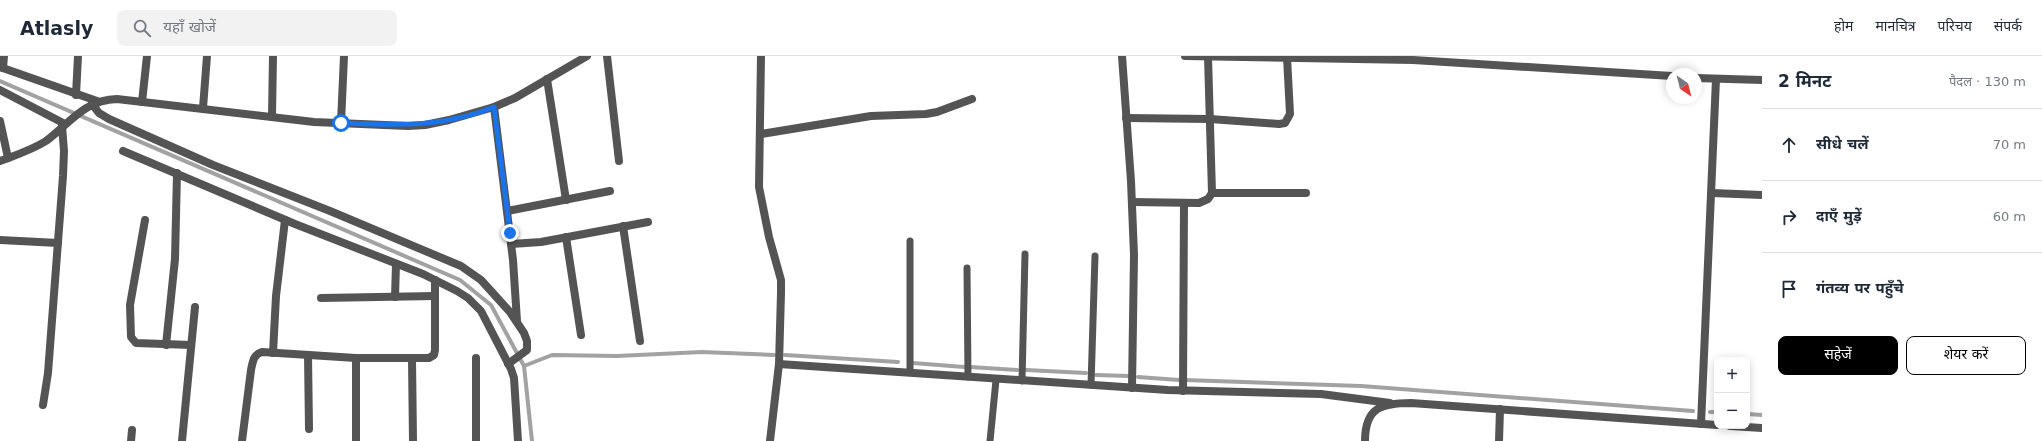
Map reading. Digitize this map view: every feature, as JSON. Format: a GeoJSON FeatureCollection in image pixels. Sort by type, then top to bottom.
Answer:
{"type":"FeatureCollection","features":[{"type":"Feature","properties":{"kind":"street"},"geometry":{"type":"LineString","coordinates":[[4,56],[1,67],[76,95],[92,104],[99,113],[109,119],[213,165],[330,211],[460,266],[481,280],[517,322],[528,346],[525,353],[511,362]]}},
{"type":"Feature","properties":{"kind":"street"},"geometry":{"type":"LineString","coordinates":[[76,95],[78,56]]}},
{"type":"Feature","properties":{"kind":"street"},"geometry":{"type":"LineString","coordinates":[[142,102],[147,56]]}},
{"type":"Feature","properties":{"kind":"street"},"geometry":{"type":"LineString","coordinates":[[203,108],[207,56]]}},
{"type":"Feature","properties":{"kind":"street"},"geometry":{"type":"LineString","coordinates":[[272,116],[273,56]]}},
{"type":"Feature","properties":{"kind":"street"},"geometry":{"type":"LineString","coordinates":[[341,123],[344,56]]}},
{"type":"Feature","properties":{"kind":"street"},"geometry":{"type":"LineString","coordinates":[[0,121],[4,159],[36,146],[46,140],[92,104],[117,99],[341,123],[425,125],[449,120],[494,107],[515,98],[587,56]]}},
{"type":"Feature","properties":{"kind":"street"},"geometry":{"type":"LineString","coordinates":[[607,56],[619,161]]}},
{"type":"Feature","properties":{"kind":"street"},"geometry":{"type":"LineString","coordinates":[[761,56],[760,195],[769,237],[781,280],[779,364],[770,441]]}},
{"type":"Feature","properties":{"kind":"street"},"geometry":{"type":"LineString","coordinates":[[1122,56],[1134,255],[1132,388]]}},
{"type":"Feature","properties":{"kind":"street"},"geometry":{"type":"LineString","coordinates":[[1185,56],[1413,58],[1666,76]]}},
{"type":"Feature","properties":{"kind":"street"},"geometry":{"type":"LineString","coordinates":[[1132,202],[1204,202],[1212,193],[1208,57]]}},
{"type":"Feature","properties":{"kind":"street"},"geometry":{"type":"LineString","coordinates":[[1126,118],[1210,119],[1279,124],[1285,123],[1290,114],[1287,58]]}},
{"type":"Feature","properties":{"kind":"street"},"geometry":{"type":"LineString","coordinates":[[1702,78],[1762,80]]}},
{"type":"Feature","properties":{"kind":"street"},"geometry":{"type":"LineString","coordinates":[[547,79],[566,200]]}},
{"type":"Feature","properties":{"kind":"street"},"geometry":{"type":"LineString","coordinates":[[1701,424],[1706,273],[1712,193],[1716,79]]}},
{"type":"Feature","properties":{"kind":"street"},"geometry":{"type":"LineString","coordinates":[[0,90],[65,124]]}},
{"type":"Feature","properties":{"kind":"street"},"geometry":{"type":"LineString","coordinates":[[761,134],[871,116],[926,114],[937,112],[972,99]]}},
{"type":"Feature","properties":{"kind":"street"},"geometry":{"type":"LineString","coordinates":[[494,107],[511,244],[517,322]]}},
{"type":"Feature","properties":{"kind":"street"},"geometry":{"type":"LineString","coordinates":[[43,405],[48,373],[65,124]]}},
{"type":"Feature","properties":{"kind":"street"},"geometry":{"type":"LineString","coordinates":[[123,151],[285,220],[457,290],[475,305],[511,362],[514,378],[518,441]]}},
{"type":"Feature","properties":{"kind":"street"},"geometry":{"type":"LineString","coordinates":[[166,345],[175,259],[177,173]]}},
{"type":"Feature","properties":{"kind":"street"},"geometry":{"type":"LineString","coordinates":[[507,211],[610,191]]}},
{"type":"Feature","properties":{"kind":"street"},"geometry":{"type":"LineString","coordinates":[[1212,193],[1306,193]]}},
{"type":"Feature","properties":{"kind":"street"},"geometry":{"type":"LineString","coordinates":[[1712,193],[1762,195]]}},
{"type":"Feature","properties":{"kind":"street"},"geometry":{"type":"LineString","coordinates":[[1183,391],[1184,203]]}},
{"type":"Feature","properties":{"kind":"street"},"geometry":{"type":"LineString","coordinates":[[145,220],[130,305],[129,330],[131,337],[136,343],[192,345]]}},
{"type":"Feature","properties":{"kind":"street"},"geometry":{"type":"LineString","coordinates":[[273,353],[276,296],[285,220]]}},
{"type":"Feature","properties":{"kind":"street"},"geometry":{"type":"LineString","coordinates":[[511,244],[541,242],[648,222]]}},
{"type":"Feature","properties":{"kind":"street"},"geometry":{"type":"LineString","coordinates":[[623,226],[640,341]]}},
{"type":"Feature","properties":{"kind":"street"},"geometry":{"type":"LineString","coordinates":[[566,237],[581,335]]}},
{"type":"Feature","properties":{"kind":"street"},"geometry":{"type":"LineString","coordinates":[[0,240],[58,243]]}},
{"type":"Feature","properties":{"kind":"street"},"geometry":{"type":"LineString","coordinates":[[395,297],[396,264]]}},
{"type":"Feature","properties":{"kind":"street"},"geometry":{"type":"LineString","coordinates":[[242,441],[253,359],[256,354],[262,352],[356,358],[412,359],[422,359],[434,355],[436,328],[434,280]]}},
{"type":"Feature","properties":{"kind":"street"},"geometry":{"type":"LineString","coordinates":[[320,298],[435,296]]}},
{"type":"Feature","properties":{"kind":"street"},"geometry":{"type":"LineString","coordinates":[[182,441],[195,307]]}},
{"type":"Feature","properties":{"kind":"street"},"geometry":{"type":"LineString","coordinates":[[308,355],[309,429]]}},
{"type":"Feature","properties":{"kind":"street"},"geometry":{"type":"LineString","coordinates":[[356,358],[356,441]]}},
{"type":"Feature","properties":{"kind":"street"},"geometry":{"type":"LineString","coordinates":[[476,358],[476,441]]}},
{"type":"Feature","properties":{"kind":"street"},"geometry":{"type":"LineString","coordinates":[[412,359],[412,441]]}},
{"type":"Feature","properties":{"kind":"street"},"geometry":{"type":"LineString","coordinates":[[779,364],[910,372],[996,380],[1183,391],[1321,394],[1390,403],[1411,402],[1714,425]]}},
{"type":"Feature","properties":{"kind":"street"},"geometry":{"type":"LineString","coordinates":[[1365,441],[1367,422],[1379,407],[1390,403]]}},
{"type":"Feature","properties":{"kind":"street"},"geometry":{"type":"LineString","coordinates":[[1499,441],[1500,409]]}},
{"type":"Feature","properties":{"kind":"street"},"geometry":{"type":"LineString","coordinates":[[1750,427],[1762,428]]}},
{"type":"Feature","properties":{"kind":"street"},"geometry":{"type":"LineString","coordinates":[[131,441],[132,430]]}},
{"type":"Feature","properties":{"kind":"lane"},"geometry":{"type":"LineString","coordinates":[[910,241],[910,372]]}},
{"type":"Feature","properties":{"kind":"lane"},"geometry":{"type":"LineString","coordinates":[[1022,381],[1026,254]]}},
{"type":"Feature","properties":{"kind":"lane"},"geometry":{"type":"LineString","coordinates":[[1091,385],[1095,256]]}},
{"type":"Feature","properties":{"kind":"lane"},"geometry":{"type":"LineString","coordinates":[[967,268],[968,377]]}},
{"type":"Feature","properties":{"kind":"lane"},"geometry":{"type":"LineString","coordinates":[[990,441],[996,380]]}},
{"type":"Feature","properties":{"kind":"waterway"},"geometry":{"type":"LineString","coordinates":[[0,81],[460,280],[491,305],[524,366],[532,441]]}},
{"type":"Feature","properties":{"kind":"waterway"},"geometry":{"type":"LineString","coordinates":[[524,366],[552,355],[617,356],[702,352],[774,355]]}},
{"type":"Feature","properties":{"kind":"waterway"},"geometry":{"type":"LineString","coordinates":[[785,355],[898,362]]}},
{"type":"Feature","properties":{"kind":"waterway"},"geometry":{"type":"LineString","coordinates":[[913,363],[964,367]]}},
{"type":"Feature","properties":{"kind":"waterway"},"geometry":{"type":"LineString","coordinates":[[970,367],[1017,370]]}},
{"type":"Feature","properties":{"kind":"waterway"},"geometry":{"type":"LineString","coordinates":[[1026,370],[1086,373]]}},
{"type":"Feature","properties":{"kind":"waterway"},"geometry":{"type":"LineString","coordinates":[[1096,375],[1128,376]]}},
{"type":"Feature","properties":{"kind":"waterway"},"geometry":{"type":"LineString","coordinates":[[1138,377],[1179,380]]}},
{"type":"Feature","properties":{"kind":"waterway"},"geometry":{"type":"LineString","coordinates":[[1185,380],[1361,386],[1693,411]]}},
{"type":"Feature","properties":{"kind":"waterway"},"geometry":{"type":"LineString","coordinates":[[1750,414],[1762,415]]}},
{"type":"Feature","properties":{"kind":"route"},"geometry":{"type":"LineString","coordinates":[[341,123],[408,126],[425,125],[449,120],[494,107],[510,233]]}}]}
